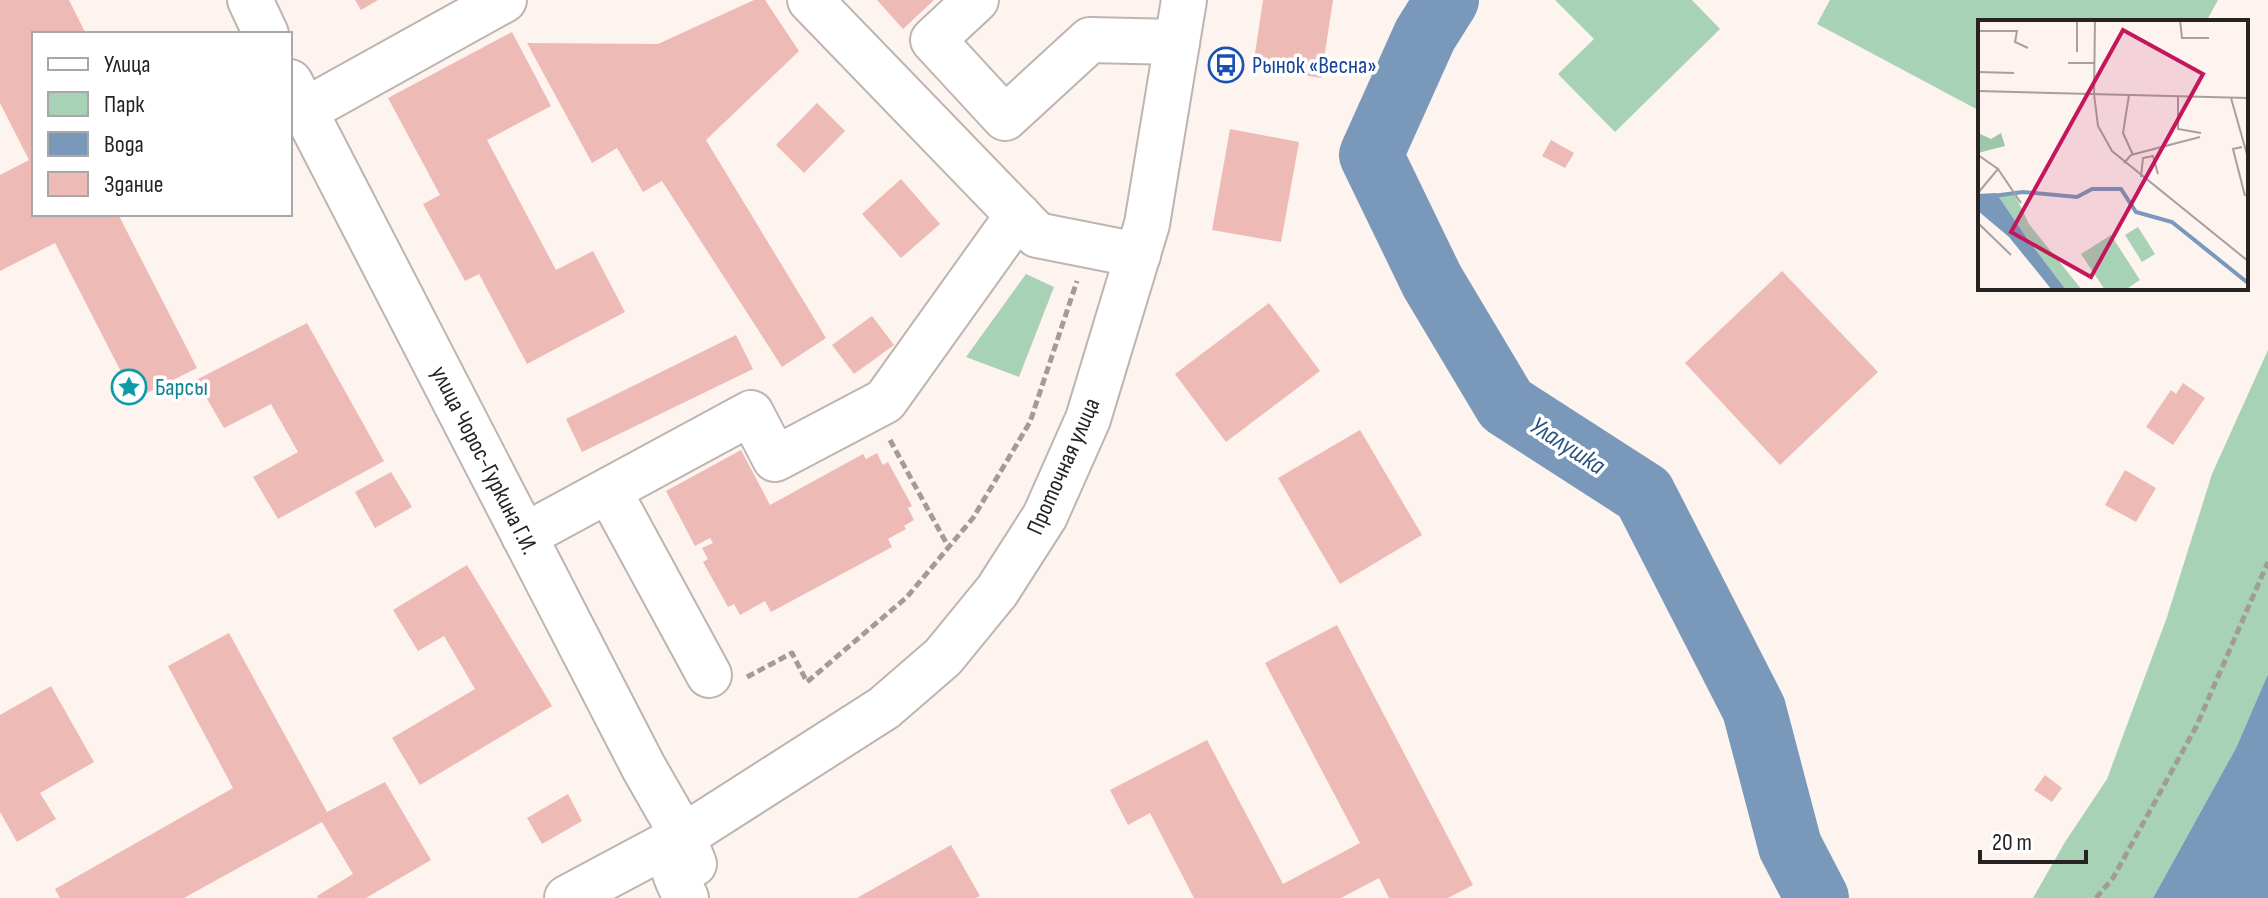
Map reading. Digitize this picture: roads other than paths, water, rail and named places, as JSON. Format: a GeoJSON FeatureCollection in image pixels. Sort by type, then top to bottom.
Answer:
{"type":"FeatureCollection","features":[{"type":"Feature","properties":{"kind":"main road"},"geometry":{"type":"LineString","coordinates":[[250,0],[265,32]]}},
{"type":"Feature","properties":{"kind":"main road"},"geometry":{"type":"LineString","coordinates":[[297,96],[504,0]]}},
{"type":"Feature","properties":{"kind":"main road"},"geometry":{"type":"LineString","coordinates":[[810,0],[1037,235],[1138,255]]}},
{"type":"Feature","properties":{"kind":"main road"},"geometry":{"type":"LineString","coordinates":[[976,0],[933,40],[1005,118],[1090,40],[1180,21]]}},
{"type":"Feature","properties":{"kind":"main road","name":"Проточная улица"},"geometry":{"type":"LineString","coordinates":[[567,898],[683,836],[884,708],[943,657],[997,591],[1045,516],[1088,419],[1147,224],[1180,21]]}},
{"type":"Feature","properties":{"kind":"main road","name":"улица Чорос-Гуркина Г.И."},"geometry":{"type":"LineString","coordinates":[[297,96],[644,768],[683,836],[712,898]]}},
{"type":"Feature","properties":{"kind":"main road"},"geometry":{"type":"LineString","coordinates":[[524,536],[751,413],[775,459],[885,401],[1018,215]]}},
{"type":"Feature","properties":{"kind":"main road"},"geometry":{"type":"LineString","coordinates":[[609,491],[709,675]]}},
{"type":"Feature","properties":{"kind":"main road"},"geometry":{"type":"LineString","coordinates":[[683,836],[674,844],[671,856],[686,898]]}},
{"type":"Feature","properties":{"kind":"water"},"geometry":{"type":"Polygon","coordinates":[[[2268,674],[2268,898],[2153,898],[2236,748],[2268,674]]]}},
{"type":"Feature","properties":{"kind":"waterway","name":"Улалушка"},"geometry":{"type":"LineString","coordinates":[[1447,0],[1425,35],[1371,155],[1432,281],[1506,405],[1644,494],[1754,709],[1790,846],[1817,898]]}},
{"type":"Feature","properties":{"kind":"place","name":"Рынок «Весна»"},"geometry":{"type":"Point","coordinates":[1226,65]}},
{"type":"Feature","properties":{"kind":"place","name":"Барсы"},"geometry":{"type":"Point","coordinates":[129,387]}}]}
